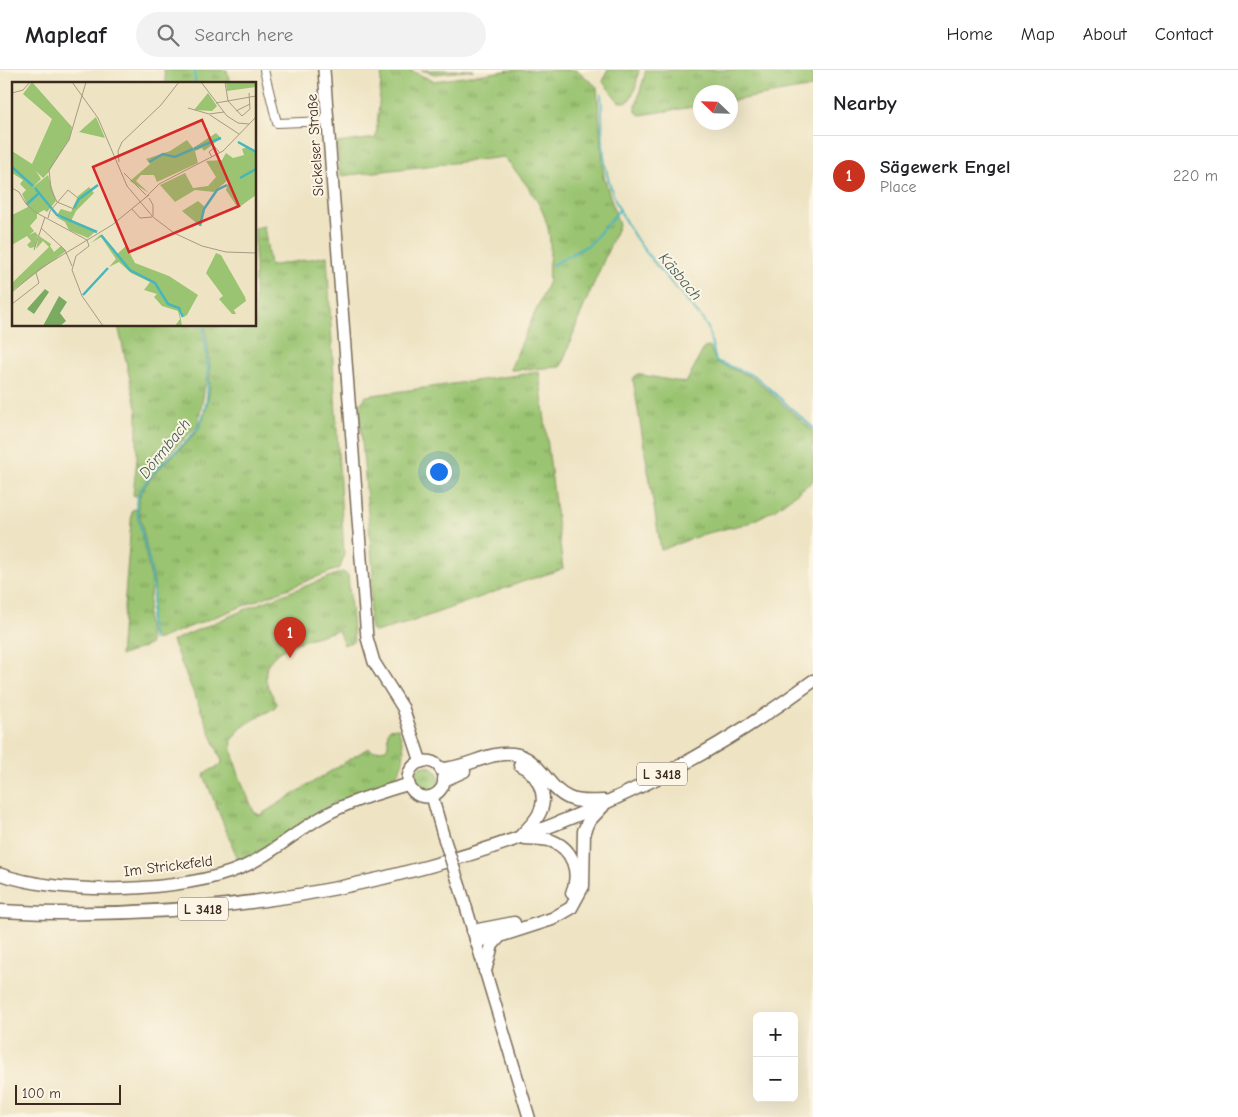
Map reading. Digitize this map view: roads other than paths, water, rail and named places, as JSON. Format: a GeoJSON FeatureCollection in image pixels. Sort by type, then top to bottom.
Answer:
{"type":"FeatureCollection","features":[{"type":"Feature","properties":{"kind":"main road","name":"Sickelser Straße"},"geometry":{"type":"LineString","coordinates":[[324,70],[366,638],[374,662],[403,708],[422,762]]}},
{"type":"Feature","properties":{"kind":"main road","name":"L 3418"},"geometry":{"type":"LineString","coordinates":[[0,912],[101,915],[154,913],[274,901],[325,892],[434,866],[520,838],[609,801],[714,746],[813,681]]}},
{"type":"Feature","properties":{"kind":"main road","name":"L 3418"},"geometry":{"type":"LineString","coordinates":[[443,774],[453,768],[488,756],[513,754],[534,763],[558,790],[570,798],[583,801],[609,801]]}},
{"type":"Feature","properties":{"kind":"main road"},"geometry":{"type":"LineString","coordinates":[[422,762],[433,762],[443,774],[441,790],[432,796],[415,794],[409,784],[409,773],[422,762]]}},
{"type":"Feature","properties":{"kind":"main road"},"geometry":{"type":"LineString","coordinates":[[443,774],[458,773],[495,763],[514,763],[530,771],[541,788],[542,805],[535,820],[520,838]]}},
{"type":"Feature","properties":{"kind":"main road","name":"Im Strickefeld"},"geometry":{"type":"LineString","coordinates":[[0,874],[39,884],[89,887],[149,886],[210,878],[256,860],[334,810],[409,784]]}},
{"type":"Feature","properties":{"kind":"main road"},"geometry":{"type":"LineString","coordinates":[[432,796],[529,1117]]}},
{"type":"Feature","properties":{"kind":"main road","name":"L 3418"},"geometry":{"type":"LineString","coordinates":[[474,935],[500,936],[558,917],[576,901],[583,886],[582,848],[584,831],[588,822],[609,801]]}},
{"type":"Feature","properties":{"kind":"main road","name":"L 3418"},"geometry":{"type":"LineString","coordinates":[[474,935],[540,915],[557,908],[570,896],[576,881],[576,871],[568,852],[550,840],[520,838]]}},
{"type":"Feature","properties":{"kind":"main road"},"geometry":{"type":"LineString","coordinates":[[485,971],[492,945],[500,936]]}},
{"type":"Feature","properties":{"kind":"street"},"geometry":{"type":"LineString","coordinates":[[264,70],[276,123],[328,120]]}},
{"type":"Feature","properties":{"kind":"waterway","name":"Dörmbach"},"geometry":{"type":"LineString","coordinates":[[195,70],[195,82]]}},
{"type":"Feature","properties":{"kind":"waterway","name":"Käsbach"},"geometry":{"type":"LineString","coordinates":[[601,94],[603,147],[608,178],[615,199],[635,237],[703,320],[708,328],[716,361],[755,376],[813,428]]}},
{"type":"Feature","properties":{"kind":"waterway"},"geometry":{"type":"LineString","coordinates":[[552,265],[590,244],[620,209]]}},
{"type":"Feature","properties":{"kind":"waterway","name":"Dörmbach"},"geometry":{"type":"LineString","coordinates":[[153,640],[150,618],[154,591],[150,563],[136,503],[146,482],[191,436],[203,417],[208,377],[203,326]]}},
{"type":"Feature","properties":{"kind":"place","name":"Sägewerk Engel"},"geometry":{"type":"Point","coordinates":[290,658]}}]}
